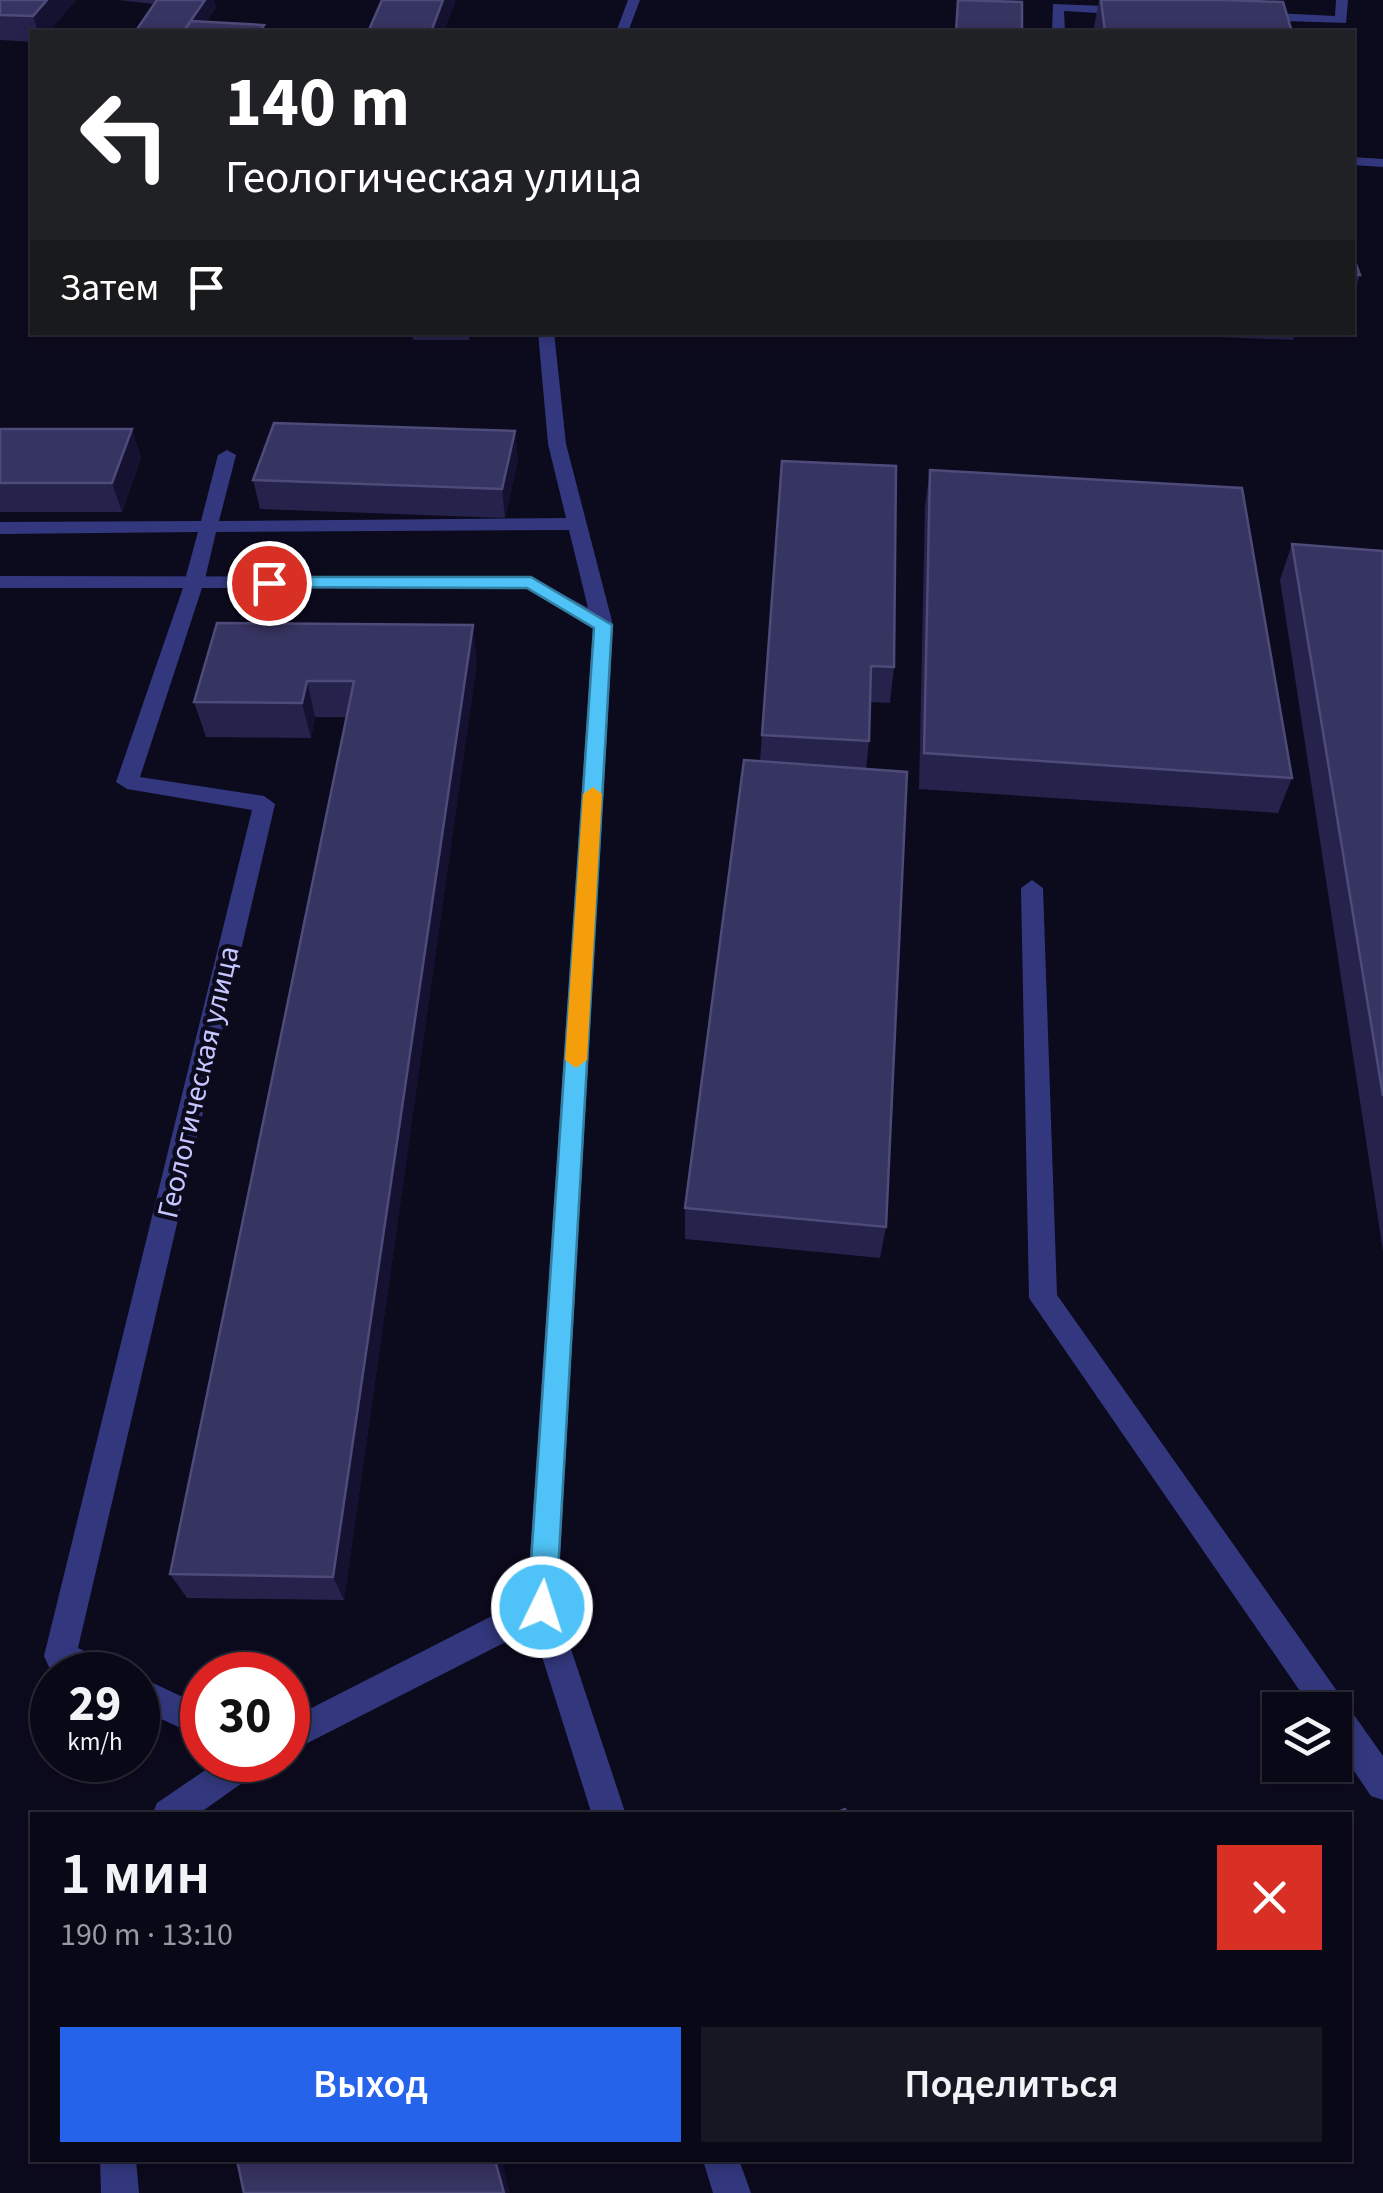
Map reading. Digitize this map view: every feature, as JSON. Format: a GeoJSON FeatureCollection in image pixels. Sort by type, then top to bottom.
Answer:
{"type":"FeatureCollection","features":[{"type":"Feature","properties":{"kind":"street"},"geometry":{"type":"LineString","coordinates":[[623,30],[634,0]]}},
{"type":"Feature","properties":{"kind":"street"},"geometry":{"type":"LineString","coordinates":[[1246,16],[1341,20],[1342,0]]}},
{"type":"Feature","properties":{"kind":"street"},"geometry":{"type":"LineString","coordinates":[[1058,30],[1058,7],[1152,12]]}},
{"type":"Feature","properties":{"kind":"street"},"geometry":{"type":"LineString","coordinates":[[1355,161],[1383,163]]}},
{"type":"Feature","properties":{"kind":"street"},"geometry":{"type":"LineString","coordinates":[[546,335],[547,384],[572,524],[603,625],[542,1607],[609,1812]]}},
{"type":"Feature","properties":{"kind":"street"},"geometry":{"type":"LineString","coordinates":[[194,583],[228,454]]}},
{"type":"Feature","properties":{"kind":"street"},"geometry":{"type":"LineString","coordinates":[[0,528],[572,524]]}},
{"type":"Feature","properties":{"kind":"street"},"geometry":{"type":"LineString","coordinates":[[0,582],[531,583],[603,625]]}},
{"type":"Feature","properties":{"kind":"street","name":"Геологическая улица"},"geometry":{"type":"LineString","coordinates":[[61,1652],[264,804],[127,782],[194,583]]}},
{"type":"Feature","properties":{"kind":"street"},"geometry":{"type":"LineString","coordinates":[[1032,888],[1044,1298],[1319,1692]]}},
{"type":"Feature","properties":{"kind":"street"},"geometry":{"type":"LineString","coordinates":[[310,1726],[542,1607]]}},
{"type":"Feature","properties":{"kind":"street"},"geometry":{"type":"LineString","coordinates":[[1352,1739],[1383,1784]]}},
{"type":"Feature","properties":{"kind":"street"},"geometry":{"type":"LineString","coordinates":[[173,1812],[216,1782]]}},
{"type":"Feature","properties":{"kind":"street"},"geometry":{"type":"LineString","coordinates":[[118,2162],[120,2193]]}},
{"type":"Feature","properties":{"kind":"street"},"geometry":{"type":"LineString","coordinates":[[722,2162],[732,2193]]}},
{"type":"Feature","properties":{"kind":"building"},"geometry":{"type":"Polygon","coordinates":[[[0,0],[47,0],[33,16],[0,15],[0,0]]]}},
{"type":"Feature","properties":{"kind":"building"},"geometry":{"type":"Polygon","coordinates":[[[157,0],[205,0],[184,30],[136,30],[157,0]]]}},
{"type":"Feature","properties":{"kind":"building"},"geometry":{"type":"Polygon","coordinates":[[[382,0],[443,0],[432,30],[369,30],[382,0]]]}},
{"type":"Feature","properties":{"kind":"building"},"geometry":{"type":"Polygon","coordinates":[[[958,0],[1022,2],[1022,30],[956,30],[958,0]]]}},
{"type":"Feature","properties":{"kind":"building"},"geometry":{"type":"Polygon","coordinates":[[[1101,0],[1283,2],[1291,30],[1105,30],[1101,0]]]}},
{"type":"Feature","properties":{"kind":"building"},"geometry":{"type":"Polygon","coordinates":[[[191,21],[264,25],[260,30],[184,30],[191,21]]]}},
{"type":"Feature","properties":{"kind":"building"},"geometry":{"type":"Polygon","coordinates":[[[274,423],[515,431],[502,489],[253,480],[274,423]]]}},
{"type":"Feature","properties":{"kind":"building"},"geometry":{"type":"Polygon","coordinates":[[[0,429],[132,429],[112,483],[0,483],[0,429]]]}},
{"type":"Feature","properties":{"kind":"building"},"geometry":{"type":"Polygon","coordinates":[[[782,461],[896,466],[894,667],[871,666],[869,741],[762,735],[782,461]]]}},
{"type":"Feature","properties":{"kind":"building"},"geometry":{"type":"Polygon","coordinates":[[[930,470],[1242,488],[1292,778],[924,753],[930,470]]]}},
{"type":"Feature","properties":{"kind":"building"},"geometry":{"type":"Polygon","coordinates":[[[1292,544],[1383,551],[1383,1096],[1292,544]]]}},
{"type":"Feature","properties":{"kind":"building"},"geometry":{"type":"Polygon","coordinates":[[[217,623],[473,625],[333,1577],[170,1574],[354,681],[307,681],[302,703],[194,702],[217,623]]]}},
{"type":"Feature","properties":{"kind":"building"},"geometry":{"type":"Polygon","coordinates":[[[744,760],[907,772],[886,1227],[685,1208],[744,760]]]}},
{"type":"Feature","properties":{"kind":"building"},"geometry":{"type":"Polygon","coordinates":[[[237,2162],[496,2162],[504,2193],[244,2193],[237,2162]]]}},
{"type":"Feature","properties":{"kind":"slow traffic"},"geometry":{"type":"LineString","coordinates":[[576,1060],[593,794]]}},
{"type":"Feature","properties":{"kind":"route"},"geometry":{"type":"LineString","coordinates":[[269,583],[531,583],[603,625],[542,1607]]}}]}
